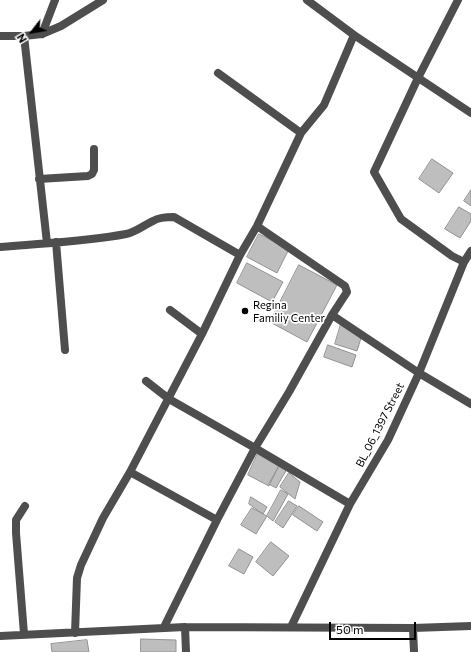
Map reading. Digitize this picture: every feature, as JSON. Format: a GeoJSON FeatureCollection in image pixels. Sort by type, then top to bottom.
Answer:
{"type":"FeatureCollection","features":[{"type":"Feature","properties":{"kind":"street"},"geometry":{"type":"LineString","coordinates":[[42,34],[55,0]]}},
{"type":"Feature","properties":{"kind":"street"},"geometry":{"type":"LineString","coordinates":[[0,36],[42,34],[60,26],[103,0]]}},
{"type":"Feature","properties":{"kind":"street"},"geometry":{"type":"LineString","coordinates":[[307,0],[354,35],[471,113]]}},
{"type":"Feature","properties":{"kind":"street"},"geometry":{"type":"LineString","coordinates":[[458,0],[418,78],[374,172],[402,219],[452,256],[464,262]]}},
{"type":"Feature","properties":{"kind":"street"},"geometry":{"type":"LineString","coordinates":[[75,633],[75,591],[81,565],[103,518],[130,472],[169,399],[240,255],[257,226],[301,133],[324,105],[354,35]]}},
{"type":"Feature","properties":{"kind":"street"},"geometry":{"type":"LineString","coordinates":[[24,36],[47,243]]}},
{"type":"Feature","properties":{"kind":"street"},"geometry":{"type":"LineString","coordinates":[[218,73],[301,133]]}},
{"type":"Feature","properties":{"kind":"street"},"geometry":{"type":"LineString","coordinates":[[39,179],[88,176],[92,174],[94,149]]}},
{"type":"Feature","properties":{"kind":"street"},"geometry":{"type":"LineString","coordinates":[[0,247],[96,239],[128,234],[154,220],[174,217],[240,255]]}},
{"type":"Feature","properties":{"kind":"street"},"geometry":{"type":"LineString","coordinates":[[164,628],[217,520],[255,448],[290,392],[332,315],[347,292],[345,286],[257,226]]}},
{"type":"Feature","properties":{"kind":"street"},"geometry":{"type":"LineString","coordinates":[[56,242],[65,350]]}},
{"type":"Feature","properties":{"kind":"street","name":"BL_06_1397 Street"},"geometry":{"type":"LineString","coordinates":[[291,627],[350,504],[388,440],[418,373],[464,262],[471,251]]}},
{"type":"Feature","properties":{"kind":"street"},"geometry":{"type":"LineString","coordinates":[[170,310],[202,334]]}},
{"type":"Feature","properties":{"kind":"street"},"geometry":{"type":"LineString","coordinates":[[332,315],[418,373],[471,404]]}},
{"type":"Feature","properties":{"kind":"street"},"geometry":{"type":"LineString","coordinates":[[146,381],[169,399],[350,504]]}},
{"type":"Feature","properties":{"kind":"street"},"geometry":{"type":"LineString","coordinates":[[130,472],[217,520]]}},
{"type":"Feature","properties":{"kind":"street"},"geometry":{"type":"LineString","coordinates":[[24,634],[16,520],[26,506]]}},
{"type":"Feature","properties":{"kind":"street"},"geometry":{"type":"LineString","coordinates":[[0,636],[185,627],[413,628],[471,626]]}},
{"type":"Feature","properties":{"kind":"street"},"geometry":{"type":"LineString","coordinates":[[185,627],[186,652]]}},
{"type":"Feature","properties":{"kind":"street"},"geometry":{"type":"LineString","coordinates":[[413,628],[414,652]]}},
{"type":"Feature","properties":{"kind":"building"},"geometry":{"type":"Polygon","coordinates":[[[432,159],[453,173],[439,193],[419,179],[432,159]]]}},
{"type":"Feature","properties":{"kind":"building"},"geometry":{"type":"Polygon","coordinates":[[[471,190],[471,206],[464,201],[471,190]]]}},
{"type":"Feature","properties":{"kind":"building"},"geometry":{"type":"Polygon","coordinates":[[[459,207],[471,214],[471,221],[460,238],[445,229],[459,207]]]}},
{"type":"Feature","properties":{"kind":"building"},"geometry":{"type":"Polygon","coordinates":[[[259,234],[289,249],[277,273],[247,257],[259,234]]]}},
{"type":"Feature","properties":{"kind":"building"},"geometry":{"type":"Polygon","coordinates":[[[247,263],[283,282],[272,302],[237,283],[247,263]]]}},
{"type":"Feature","properties":{"kind":"building"},"geometry":{"type":"Polygon","coordinates":[[[299,265],[337,285],[307,342],[270,322],[299,265]]]}},
{"type":"Feature","properties":{"kind":"building"},"geometry":{"type":"Polygon","coordinates":[[[341,324],[361,338],[357,351],[335,344],[341,324]]]}},
{"type":"Feature","properties":{"kind":"building"},"geometry":{"type":"Polygon","coordinates":[[[328,345],[356,355],[352,367],[324,357],[328,345]]]}},
{"type":"Feature","properties":{"kind":"building"},"geometry":{"type":"Polygon","coordinates":[[[258,453],[280,463],[269,486],[248,475],[258,453]]]}},
{"type":"Feature","properties":{"kind":"building"},"geometry":{"type":"Polygon","coordinates":[[[280,465],[287,469],[276,488],[269,484],[280,465]]]}},
{"type":"Feature","properties":{"kind":"building"},"geometry":{"type":"Polygon","coordinates":[[[289,473],[300,482],[295,499],[280,487],[289,473]]]}},
{"type":"Feature","properties":{"kind":"building"},"geometry":{"type":"Polygon","coordinates":[[[281,490],[288,494],[273,521],[267,516],[281,490]]]}},
{"type":"Feature","properties":{"kind":"building"},"geometry":{"type":"Polygon","coordinates":[[[251,497],[267,507],[263,514],[249,504],[251,497]]]}},
{"type":"Feature","properties":{"kind":"building"},"geometry":{"type":"Polygon","coordinates":[[[289,501],[297,506],[283,528],[275,522],[289,501]]]}},
{"type":"Feature","properties":{"kind":"building"},"geometry":{"type":"Polygon","coordinates":[[[299,506],[323,522],[317,531],[293,515],[299,506]]]}},
{"type":"Feature","properties":{"kind":"building"},"geometry":{"type":"Polygon","coordinates":[[[252,508],[267,516],[256,534],[241,525],[252,508]]]}},
{"type":"Feature","properties":{"kind":"building"},"geometry":{"type":"Polygon","coordinates":[[[271,542],[289,556],[273,576],[256,562],[271,542]]]}},
{"type":"Feature","properties":{"kind":"building"},"geometry":{"type":"Polygon","coordinates":[[[239,549],[253,557],[244,574],[229,566],[239,549]]]}},
{"type":"Feature","properties":{"kind":"building"},"geometry":{"type":"Polygon","coordinates":[[[141,639],[176,640],[176,652],[141,652],[141,639]]]}},
{"type":"Feature","properties":{"kind":"building"},"geometry":{"type":"Polygon","coordinates":[[[87,640],[89,652],[52,652],[51,644],[87,640]]]}},
{"type":"Feature","properties":{"kind":"place","name":"Regina Familiy Center"},"geometry":{"type":"Point","coordinates":[245,311]}}]}
